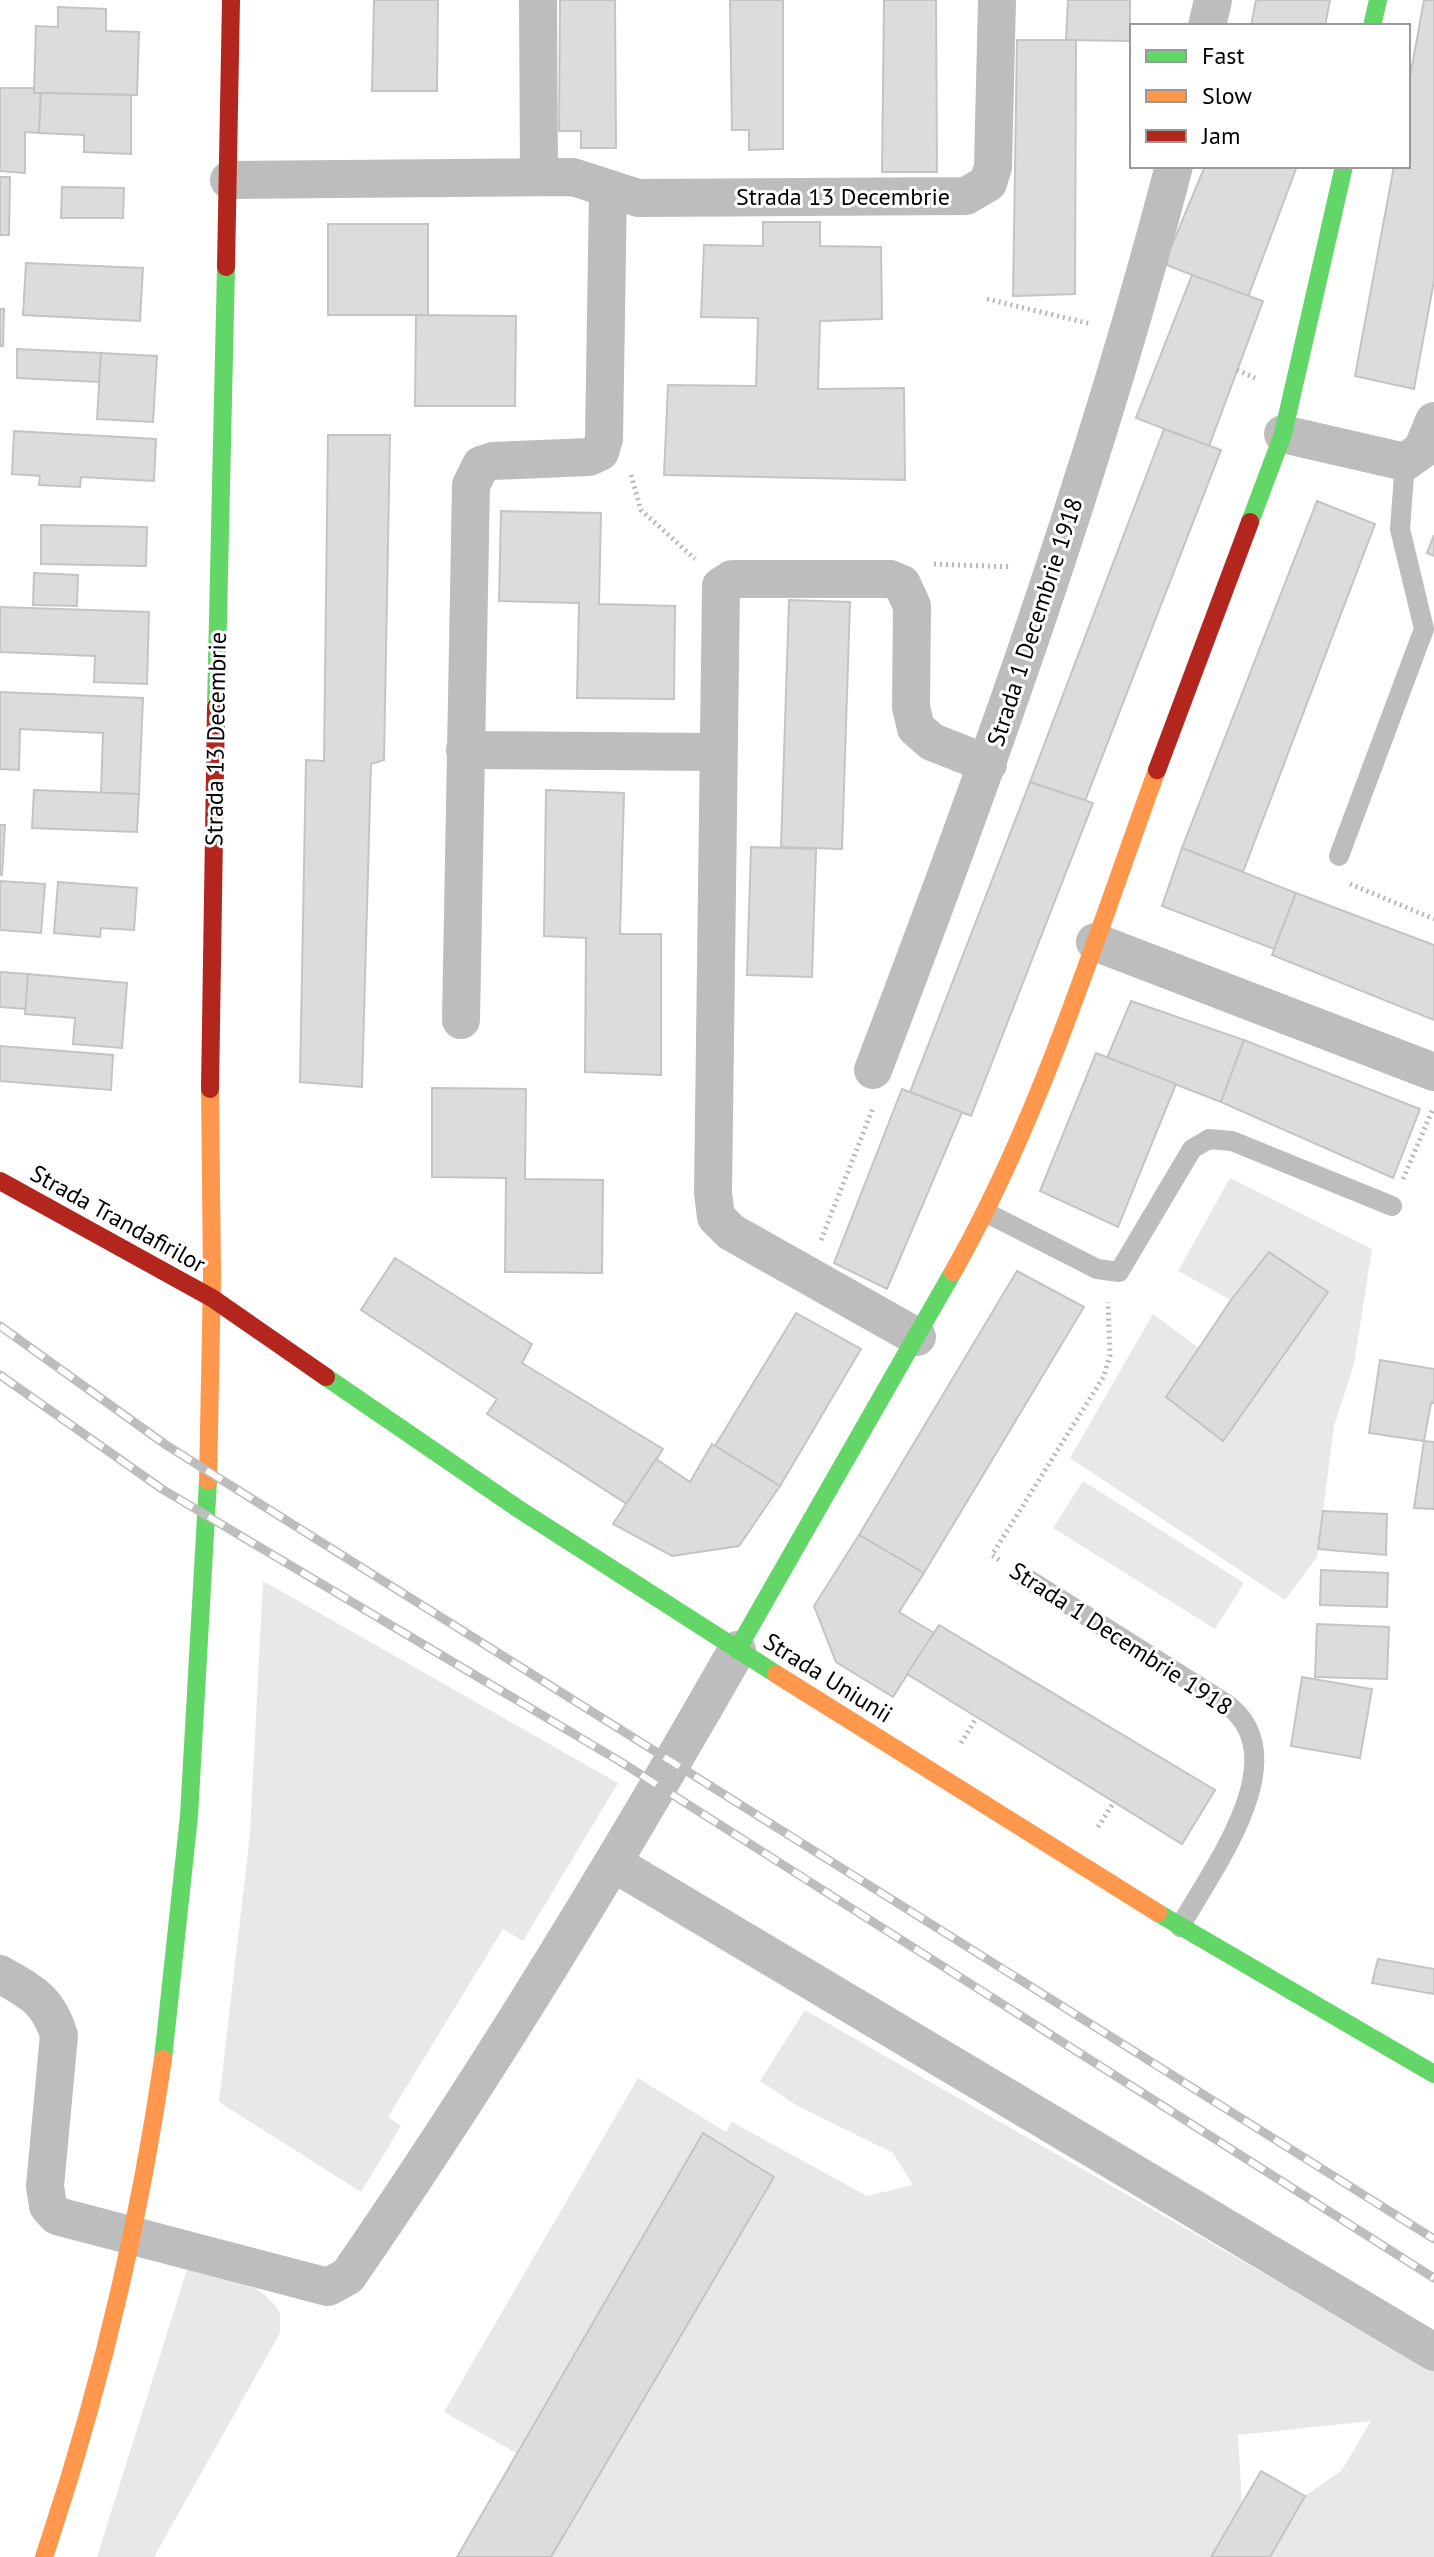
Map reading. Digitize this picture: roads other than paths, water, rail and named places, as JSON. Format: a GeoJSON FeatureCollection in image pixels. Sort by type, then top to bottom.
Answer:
{"type":"FeatureCollection","features":[{"type":"Feature","properties":{"kind":"main road","name":"Strada 13 Decembrie"},"geometry":{"type":"LineString","coordinates":[[44,2557],[70,2486],[94,2402],[135,2237],[164,2067],[189,1831],[202,1620],[212,1298],[211,937],[231,0]]}},
{"type":"Feature","properties":{"kind":"main road"},"geometry":{"type":"LineString","coordinates":[[1372,24],[1378,0]]}},
{"type":"Feature","properties":{"kind":"main road"},"geometry":{"type":"LineString","coordinates":[[737,1650],[987,1213],[1019,1141],[1283,434],[1344,168]]}},
{"type":"Feature","properties":{"kind":"main road","name":"Strada Trandafirilor"},"geometry":{"type":"LineString","coordinates":[[0,1181],[212,1298]]}},
{"type":"Feature","properties":{"kind":"main road","name":"Strada Uniunii"},"geometry":{"type":"LineString","coordinates":[[212,1298],[517,1508],[737,1650],[1180,1927],[1434,2074]]}},
{"type":"Feature","properties":{"kind":"street"},"geometry":{"type":"LineString","coordinates":[[538,0],[539,176]]}},
{"type":"Feature","properties":{"kind":"street","name":"Strada 13 Decembrie"},"geometry":{"type":"LineString","coordinates":[[229,180],[539,176],[578,178],[638,198],[958,197],[975,193],[988,183],[994,160],[997,0]]}},
{"type":"Feature","properties":{"kind":"street"},"geometry":{"type":"LineString","coordinates":[[1207,24],[1213,0]]}},
{"type":"Feature","properties":{"kind":"street","name":"Strada 1 Decembrie 1918"},"geometry":{"type":"LineString","coordinates":[[873,1070],[988,764],[1127,333],[1173,168]]}},
{"type":"Feature","properties":{"kind":"street"},"geometry":{"type":"LineString","coordinates":[[461,1020],[469,554],[474,474],[481,465],[493,461],[589,457],[600,452],[604,439],[608,190]]}},
{"type":"Feature","properties":{"kind":"street"},"geometry":{"type":"LineString","coordinates":[[1283,434],[1405,462],[1417,456],[1433,429]]}},
{"type":"Feature","properties":{"kind":"street"},"geometry":{"type":"LineString","coordinates":[[917,1337],[731,1232],[716,1217],[717,752],[719,593],[723,584],[732,579],[897,581],[906,589],[912,606],[911,707],[916,728],[932,742],[988,764]]}},
{"type":"Feature","properties":{"kind":"street"},"geometry":{"type":"LineString","coordinates":[[465,750],[717,752]]}},
{"type":"Feature","properties":{"kind":"street"},"geometry":{"type":"LineString","coordinates":[[1095,942],[1434,1072]]}},
{"type":"Feature","properties":{"kind":"street"},"geometry":{"type":"LineString","coordinates":[[0,1974],[40,1997],[52,2013],[59,2035],[45,2186],[48,2206],[57,2216],[328,2287],[339,2283],[348,2276],[445,2135],[615,1864],[737,1650]]}},
{"type":"Feature","properties":{"kind":"street"},"geometry":{"type":"LineString","coordinates":[[615,1864],[1434,2352]]}},
{"type":"Feature","properties":{"kind":"lane"},"geometry":{"type":"LineString","coordinates":[[1339,856],[1424,629],[1400,529],[1405,462]]}},
{"type":"Feature","properties":{"kind":"lane"},"geometry":{"type":"LineString","coordinates":[[987,1213],[1105,1272],[1119,1272],[1126,1266],[1192,1149],[1209,1139],[1241,1144],[1392,1206]]}},
{"type":"Feature","properties":{"kind":"lane","name":"Strada 1 Decembrie 1918"},"geometry":{"type":"LineString","coordinates":[[1023,1576],[1225,1703],[1240,1717],[1247,1731],[1255,1758],[1252,1789],[1180,1927]]}},
{"type":"Feature","properties":{"kind":"railway"},"geometry":{"type":"LineString","coordinates":[[0,1326],[166,1445],[1434,2239]]}},
{"type":"Feature","properties":{"kind":"railway"},"geometry":{"type":"LineString","coordinates":[[0,1375],[162,1489],[621,1762],[1434,2278]]}}]}
